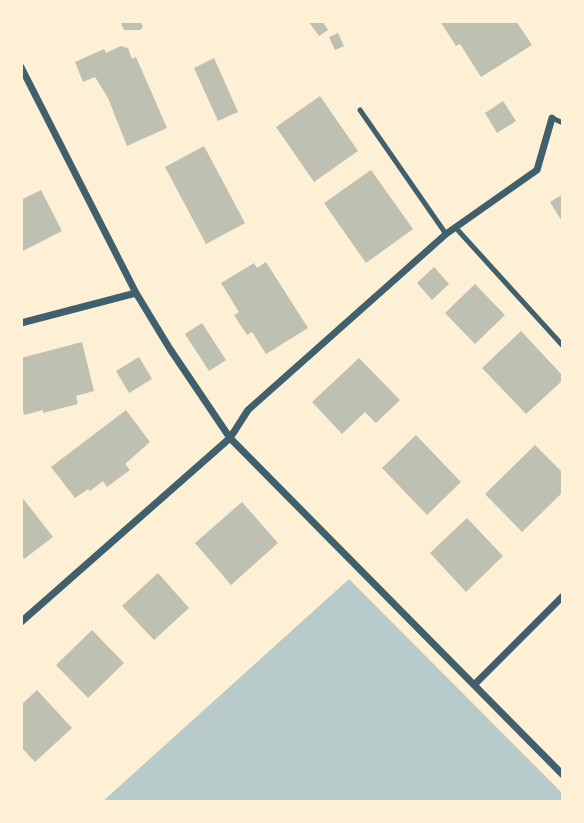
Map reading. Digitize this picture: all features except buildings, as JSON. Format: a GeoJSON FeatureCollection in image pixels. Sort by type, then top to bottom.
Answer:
{"type":"FeatureCollection","features":[{"type":"Feature","properties":{"kind":"street"},"geometry":{"type":"LineString","coordinates":[[21,67],[136,293],[230,439],[563,775]]}},
{"type":"Feature","properties":{"kind":"street"},"geometry":{"type":"LineString","coordinates":[[21,622],[230,439],[248,410],[446,234],[537,170],[552,118]]}},
{"type":"Feature","properties":{"kind":"street"},"geometry":{"type":"LineString","coordinates":[[21,323],[136,293]]}},
{"type":"Feature","properties":{"kind":"street"},"geometry":{"type":"LineString","coordinates":[[475,684],[563,596]]}},
{"type":"Feature","properties":{"kind":"lane"},"geometry":{"type":"LineString","coordinates":[[360,110],[446,234]]}},
{"type":"Feature","properties":{"kind":"lane"},"geometry":{"type":"LineString","coordinates":[[552,118],[563,123]]}},
{"type":"Feature","properties":{"kind":"lane"},"geometry":{"type":"LineString","coordinates":[[455,227],[563,346]]}},
{"type":"Feature","properties":{"kind":"shaded area"},"geometry":{"type":"Polygon","coordinates":[[[349,579],[563,794],[563,802],[102,802],[349,579]]]}}]}
